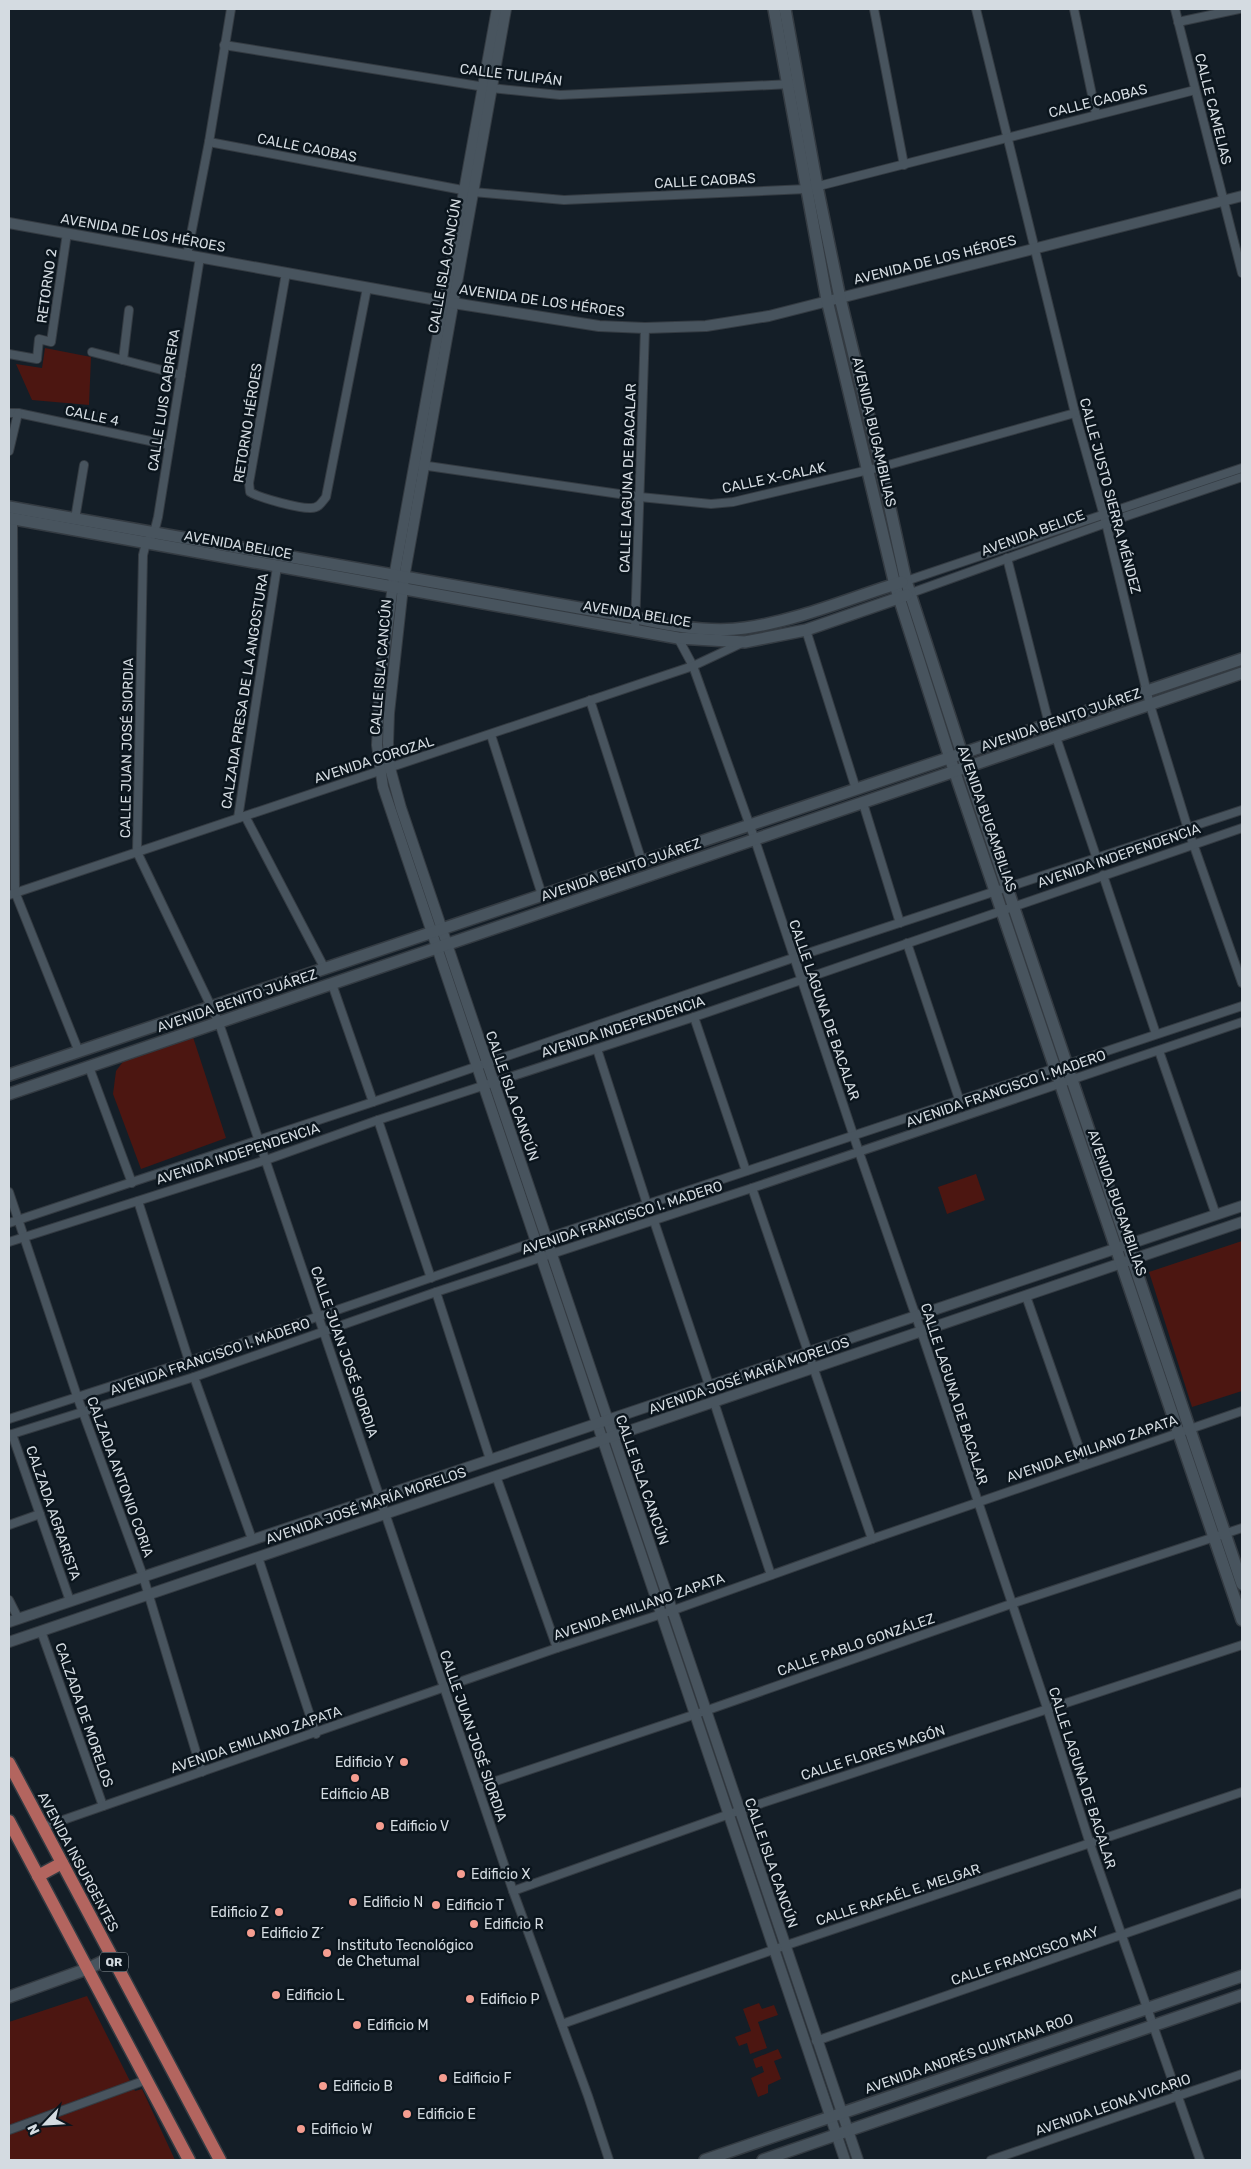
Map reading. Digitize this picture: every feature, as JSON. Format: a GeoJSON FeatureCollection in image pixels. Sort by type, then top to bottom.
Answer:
{"type":"FeatureCollection","features":[{"type":"Feature","properties":{"kind":"main road","name":"AVENIDA BUGAMBILIAS"},"geometry":{"type":"LineString","coordinates":[[774,9],[793,84],[812,187],[828,300],[868,469],[901,583],[911,593],[966,768],[1067,1066],[1066,1081],[1116,1248],[1127,1261],[1220,1536],[1242,1620]]}},
{"type":"Feature","properties":{"kind":"main road","name":"AVENIDA BUGAMBILIAS"},"geometry":{"type":"LineString","coordinates":[[785,9],[793,84]]}},
{"type":"Feature","properties":{"kind":"main road","name":"AVENIDA BUGAMBILIAS"},"geometry":{"type":"LineString","coordinates":[[812,187],[881,466],[901,583],[899,597],[950,758],[1055,1068],[1066,1081],[1128,1244],[1127,1261]]}},
{"type":"Feature","properties":{"kind":"main road","name":"AVENIDA BELICE"},"geometry":{"type":"LineString","coordinates":[[9,507],[154,533],[398,583],[635,624],[680,628],[744,628],[795,618],[901,583]]}},
{"type":"Feature","properties":{"kind":"main road","name":"AVENIDA BELICE"},"geometry":{"type":"LineString","coordinates":[[11,519],[277,567],[398,583]]}},
{"type":"Feature","properties":{"kind":"main road","name":"AVENIDA BELICE"},"geometry":{"type":"LineString","coordinates":[[635,624],[678,638],[745,642],[806,630],[911,593]]}},
{"type":"Feature","properties":{"kind":"main road","name":"AVENIDA BENITO JUÁREZ"},"geometry":{"type":"LineString","coordinates":[[9,1075],[1242,659]]}},
{"type":"Feature","properties":{"kind":"main road","name":"AVENIDA BENITO JUÁREZ"},"geometry":{"type":"LineString","coordinates":[[9,1094],[1242,673]]}},
{"type":"Feature","properties":{"kind":"main road","name":"AVENIDA BUGAMBILIAS"},"geometry":{"type":"LineString","coordinates":[[1220,1536],[1242,1584]]}},
{"type":"Feature","properties":{"kind":"main road","name":"AVENIDA INSURGENTES"},"geometry":{"type":"LineString","coordinates":[[9,1763],[220,2160]]}},
{"type":"Feature","properties":{"kind":"main road","name":"QR"},"geometry":{"type":"LineString","coordinates":[[9,1821],[189,2160]]}},
{"type":"Feature","properties":{"kind":"main road"},"geometry":{"type":"LineString","coordinates":[[38,1876],[62,1863]]}},
{"type":"Feature","properties":{"kind":"main road"},"geometry":{"type":"LineString","coordinates":[[9,1997],[87,1969],[112,1957]]}},
{"type":"Feature","properties":{"kind":"main road","name":"AVENIDA ANDRÉS QUINTANA ROO"},"geometry":{"type":"LineString","coordinates":[[706,2160],[1242,1976]]}},
{"type":"Feature","properties":{"kind":"main road"},"geometry":{"type":"LineString","coordinates":[[763,2160],[1242,1995]]}},
{"type":"Feature","properties":{"kind":"street"},"geometry":{"type":"LineString","coordinates":[[187,255],[209,142],[231,9]]}},
{"type":"Feature","properties":{"kind":"street","name":"CALLE ISLA CANCÚN"},"geometry":{"type":"LineString","coordinates":[[497,9],[487,87],[380,686],[377,745],[401,808],[437,931],[481,1064],[541,1240],[551,1253],[816,2041],[835,2115]]}},
{"type":"Feature","properties":{"kind":"street","name":"CALLE ISLA CANCÚN"},"geometry":{"type":"LineString","coordinates":[[487,87],[506,9]]}},
{"type":"Feature","properties":{"kind":"street"},"geometry":{"type":"LineString","coordinates":[[874,9],[904,165]]}},
{"type":"Feature","properties":{"kind":"street","name":"CALLE JUSTO SIERRA MÉNDEZ"},"geometry":{"type":"LineString","coordinates":[[976,9],[1075,413],[1105,519],[1150,705],[1188,829],[1242,983]]}},
{"type":"Feature","properties":{"kind":"street"},"geometry":{"type":"LineString","coordinates":[[1074,9],[1096,114]]}},
{"type":"Feature","properties":{"kind":"street"},"geometry":{"type":"LineString","coordinates":[[1175,10],[1184,9]]}},
{"type":"Feature","properties":{"kind":"street"},"geometry":{"type":"LineString","coordinates":[[1178,22],[1239,9]]}},
{"type":"Feature","properties":{"kind":"street","name":"CALLE CAMELIAS"},"geometry":{"type":"LineString","coordinates":[[1175,10],[1242,273]]}},
{"type":"Feature","properties":{"kind":"street","name":"CALLE TULIPÁN"},"geometry":{"type":"LineString","coordinates":[[224,45],[487,87],[560,95],[793,84]]}},
{"type":"Feature","properties":{"kind":"street","name":"CALLE CAOBAS"},"geometry":{"type":"LineString","coordinates":[[209,142],[468,191],[564,200],[812,187],[1195,90]]}},
{"type":"Feature","properties":{"kind":"street","name":"AVENIDA DE LOS HÉROES"},"geometry":{"type":"LineString","coordinates":[[9,222],[448,302],[599,326],[645,328],[706,326],[769,316],[1242,196]]}},
{"type":"Feature","properties":{"kind":"street","name":"RETORNO 2"},"geometry":{"type":"LineString","coordinates":[[9,354],[37,359],[39,338],[52,342],[67,233]]}},
{"type":"Feature","properties":{"kind":"street","name":"CALLE LUIS CABRERA"},"geometry":{"type":"LineString","coordinates":[[146,543],[154,533],[200,257]]}},
{"type":"Feature","properties":{"kind":"street","name":"RETORNO HÉROES"},"geometry":{"type":"LineString","coordinates":[[286,273],[250,492],[258,497],[311,508],[320,505],[326,497],[367,288]]}},
{"type":"Feature","properties":{"kind":"street"},"geometry":{"type":"LineString","coordinates":[[124,360],[129,310]]}},
{"type":"Feature","properties":{"kind":"street","name":"CALLE LAGUNA DE BACALAR"},"geometry":{"type":"LineString","coordinates":[[635,624],[645,328]]}},
{"type":"Feature","properties":{"kind":"street"},"geometry":{"type":"LineString","coordinates":[[92,352],[181,375]]}},
{"type":"Feature","properties":{"kind":"street","name":"CALLE 4"},"geometry":{"type":"LineString","coordinates":[[9,413],[18,413],[169,445]]}},
{"type":"Feature","properties":{"kind":"street"},"geometry":{"type":"LineString","coordinates":[[9,450],[18,413]]}},
{"type":"Feature","properties":{"kind":"street","name":"CALLE X-CALAK"},"geometry":{"type":"LineString","coordinates":[[419,465],[640,498],[711,504],[733,502],[881,466],[1075,413]]}},
{"type":"Feature","properties":{"kind":"street"},"geometry":{"type":"LineString","coordinates":[[74,518],[84,465]]}},
{"type":"Feature","properties":{"kind":"street","name":"AVENIDA BELICE"},"geometry":{"type":"LineString","coordinates":[[911,593],[1242,468]]}},
{"type":"Feature","properties":{"kind":"street","name":"AVENIDA BELICE"},"geometry":{"type":"LineString","coordinates":[[901,583],[1242,477]]}},
{"type":"Feature","properties":{"kind":"street"},"geometry":{"type":"LineString","coordinates":[[11,519],[12,893],[79,1052]]}},
{"type":"Feature","properties":{"kind":"street","name":"CALLE JUAN JOSÉ SIORDIA"},"geometry":{"type":"LineString","coordinates":[[146,543],[143,554],[137,852],[219,1023],[513,1891],[609,2160]]}},
{"type":"Feature","properties":{"kind":"street"},"geometry":{"type":"LineString","coordinates":[[1007,558],[1049,724]]}},
{"type":"Feature","properties":{"kind":"street","name":"CALZADA PRESA DE LA ANGOSTURA"},"geometry":{"type":"LineString","coordinates":[[277,567],[241,817],[325,969]]}},
{"type":"Feature","properties":{"kind":"street"},"geometry":{"type":"LineString","coordinates":[[806,630],[856,789]]}},
{"type":"Feature","properties":{"kind":"street","name":"CALLE LAGUNA DE BACALAR"},"geometry":{"type":"LineString","coordinates":[[678,638],[693,666],[755,840],[1047,1708],[1090,1844],[1200,2160]]}},
{"type":"Feature","properties":{"kind":"street","name":"AVENIDA COROZAL"},"geometry":{"type":"LineString","coordinates":[[12,893],[693,666],[745,642]]}},
{"type":"Feature","properties":{"kind":"street"},"geometry":{"type":"LineString","coordinates":[[590,700],[642,862]]}},
{"type":"Feature","properties":{"kind":"street"},"geometry":{"type":"LineString","coordinates":[[491,734],[542,895]]}},
{"type":"Feature","properties":{"kind":"street"},"geometry":{"type":"LineString","coordinates":[[1056,737],[1097,859]]}},
{"type":"Feature","properties":{"kind":"street"},"geometry":{"type":"LineString","coordinates":[[863,803],[900,923]]}},
{"type":"Feature","properties":{"kind":"street","name":"AVENIDA INDEPENDENCIA"},"geometry":{"type":"LineString","coordinates":[[9,1223],[374,1102],[794,958],[1242,810]]}},
{"type":"Feature","properties":{"kind":"street","name":"AVENIDA INDEPENDENCIA"},"geometry":{"type":"LineString","coordinates":[[9,1242],[266,1160],[378,1120],[694,1017],[801,978],[1242,828]]}},
{"type":"Feature","properties":{"kind":"street"},"geometry":{"type":"LineString","coordinates":[[1103,875],[1156,1034]]}},
{"type":"Feature","properties":{"kind":"street"},"geometry":{"type":"LineString","coordinates":[[907,942],[959,1099]]}},
{"type":"Feature","properties":{"kind":"street"},"geometry":{"type":"LineString","coordinates":[[332,984],[374,1102]]}},
{"type":"Feature","properties":{"kind":"street","name":"AVENIDA FRANCISCO I. MADERO"},"geometry":{"type":"LineString","coordinates":[[9,1419],[189,1361],[647,1204],[854,1136],[959,1099],[1055,1068],[1067,1066],[1242,1006]]}},
{"type":"Feature","properties":{"kind":"street"},"geometry":{"type":"LineString","coordinates":[[694,1017],[746,1171]]}},
{"type":"Feature","properties":{"kind":"street","name":"AVENIDA FRANCISCO I. MADERO"},"geometry":{"type":"LineString","coordinates":[[10,1435],[194,1377],[551,1253],[654,1221],[1242,1022]]}},
{"type":"Feature","properties":{"kind":"street"},"geometry":{"type":"LineString","coordinates":[[598,1049],[647,1204]]}},
{"type":"Feature","properties":{"kind":"street"},"geometry":{"type":"LineString","coordinates":[[1159,1050],[1216,1215]]}},
{"type":"Feature","properties":{"kind":"street"},"geometry":{"type":"LineString","coordinates":[[89,1067],[132,1183]]}},
{"type":"Feature","properties":{"kind":"street"},"geometry":{"type":"LineString","coordinates":[[378,1120],[431,1278]]}},
{"type":"Feature","properties":{"kind":"street"},"geometry":{"type":"LineString","coordinates":[[752,1188],[872,1539]]}},
{"type":"Feature","properties":{"kind":"street","name":"CALZADA ANTONIO CORIA"},"geometry":{"type":"LineString","coordinates":[[9,1192],[77,1396],[143,1576],[202,1772]]}},
{"type":"Feature","properties":{"kind":"street"},"geometry":{"type":"LineString","coordinates":[[138,1201],[189,1361]]}},
{"type":"Feature","properties":{"kind":"street","name":"AVENIDA JOSÉ MARÍA MORELOS"},"geometry":{"type":"LineString","coordinates":[[14,1620],[1242,1206]]}},
{"type":"Feature","properties":{"kind":"street"},"geometry":{"type":"LineString","coordinates":[[654,1221],[709,1385]]}},
{"type":"Feature","properties":{"kind":"street","name":"AVENIDA JOSÉ MARÍA MORELOS"},"geometry":{"type":"LineString","coordinates":[[9,1642],[1242,1222]]}},
{"type":"Feature","properties":{"kind":"street","name":"CALLE ISLA CANCÚN"},"geometry":{"type":"LineString","coordinates":[[541,1240],[540,1257],[773,1950],[842,2133],[858,2160]]}},
{"type":"Feature","properties":{"kind":"street"},"geometry":{"type":"LineString","coordinates":[[436,1292],[490,1459]]}},
{"type":"Feature","properties":{"kind":"street"},"geometry":{"type":"LineString","coordinates":[[1026,1296],[1085,1465]]}},
{"type":"Feature","properties":{"kind":"street"},"geometry":{"type":"LineString","coordinates":[[194,1377],[252,1540]]}},
{"type":"Feature","properties":{"kind":"street"},"geometry":{"type":"LineString","coordinates":[[714,1402],[771,1574]]}},
{"type":"Feature","properties":{"kind":"street","name":"AVENIDA EMILIANO ZAPATA"},"geometry":{"type":"LineString","coordinates":[[43,1827],[316,1734],[557,1648],[661,1615],[771,1574],[1242,1411]]}},
{"type":"Feature","properties":{"kind":"street","name":"CALZADA AGRARISTA"},"geometry":{"type":"LineString","coordinates":[[10,1435],[70,1601]]}},
{"type":"Feature","properties":{"kind":"street"},"geometry":{"type":"LineString","coordinates":[[496,1476],[557,1648]]}},
{"type":"Feature","properties":{"kind":"street"},"geometry":{"type":"LineString","coordinates":[[9,1525],[40,1514]]}},
{"type":"Feature","properties":{"kind":"street","name":"CALLE PABLO GONZÁLEZ"},"geometry":{"type":"LineString","coordinates":[[478,1787],[705,1711],[1012,1604],[1242,1528]]}},
{"type":"Feature","properties":{"kind":"street"},"geometry":{"type":"LineString","coordinates":[[258,1557],[316,1734]]}},
{"type":"Feature","properties":{"kind":"street"},"geometry":{"type":"LineString","coordinates":[[9,1600],[14,1620]]}},
{"type":"Feature","properties":{"kind":"street","name":"CALZADA DE MORELOS"},"geometry":{"type":"LineString","coordinates":[[41,1631],[103,1806]]}},
{"type":"Feature","properties":{"kind":"street","name":"CALLE FLORES MAGÓN"},"geometry":{"type":"LineString","coordinates":[[513,1891],[738,1810],[1242,1646]]}},
{"type":"Feature","properties":{"kind":"street","name":"CALLE RAFAÉL E. MELGAR"},"geometry":{"type":"LineString","coordinates":[[562,2024],[784,1946],[1242,1792]]}},
{"type":"Feature","properties":{"kind":"street","name":"CALLE FRANCISCO MAY"},"geometry":{"type":"LineString","coordinates":[[816,2041],[1242,1893]]}},
{"type":"Feature","properties":{"kind":"street","name":"AVENIDA LEONA VICARIO"},"geometry":{"type":"LineString","coordinates":[[991,2160],[1242,2074]]}},
{"type":"Feature","properties":{"kind":"street"},"geometry":{"type":"LineString","coordinates":[[9,2130],[146,2080]]}},
{"type":"Feature","properties":{"kind":"street","name":"CALLE ISLA CANCÚN"},"geometry":{"type":"LineString","coordinates":[[842,2133],[844,2160]]}},
{"type":"Feature","properties":{"kind":"shaded area"},"geometry":{"type":"Polygon","coordinates":[[[45,348],[91,357],[89,405],[32,400],[16,364],[42,368],[45,348]]]}},
{"type":"Feature","properties":{"kind":"shaded area"},"geometry":{"type":"Polygon","coordinates":[[[191,1031],[226,1138],[141,1169],[113,1094],[116,1071],[131,1051],[191,1031]]]}},
{"type":"Feature","properties":{"kind":"shaded area"},"geometry":{"type":"Polygon","coordinates":[[[976,1174],[985,1200],[947,1214],[938,1187],[976,1174]]]}},
{"type":"Feature","properties":{"kind":"shaded area"},"geometry":{"type":"Polygon","coordinates":[[[1242,1241],[1242,1391],[1192,1407],[1149,1272],[1242,1241]]]}},
{"type":"Feature","properties":{"kind":"shaded area"},"geometry":{"type":"Polygon","coordinates":[[[87,1996],[135,2091],[142,2089],[175,2160],[9,2160],[9,2022],[87,1996]]]}},
{"type":"Feature","properties":{"kind":"shaded area"},"geometry":{"type":"Polygon","coordinates":[[[759,2003],[762,2009],[774,2005],[778,2015],[758,2022],[767,2048],[750,2054],[747,2043],[739,2046],[735,2037],[751,2031],[743,2009],[759,2003]]]}},
{"type":"Feature","properties":{"kind":"shaded area"},"geometry":{"type":"Polygon","coordinates":[[[778,2049],[782,2058],[774,2061],[781,2079],[768,2085],[768,2093],[758,2097],[751,2078],[764,2072],[762,2066],[756,2068],[753,2059],[778,2049]]]}},
{"type":"Feature","properties":{"kind":"place","name":"Edificio Y"},"geometry":{"type":"Point","coordinates":[404,1762]}},
{"type":"Feature","properties":{"kind":"place","name":"Edificio AB"},"geometry":{"type":"Point","coordinates":[355,1778]}},
{"type":"Feature","properties":{"kind":"place","name":"Edificio V"},"geometry":{"type":"Point","coordinates":[380,1826]}},
{"type":"Feature","properties":{"kind":"place","name":"Edificio X"},"geometry":{"type":"Point","coordinates":[461,1874]}},
{"type":"Feature","properties":{"kind":"place","name":"Edificio N"},"geometry":{"type":"Point","coordinates":[353,1902]}},
{"type":"Feature","properties":{"kind":"place","name":"Edificio T"},"geometry":{"type":"Point","coordinates":[436,1905]}},
{"type":"Feature","properties":{"kind":"place","name":"Edificio Z"},"geometry":{"type":"Point","coordinates":[279,1912]}},
{"type":"Feature","properties":{"kind":"place","name":"Edificio R"},"geometry":{"type":"Point","coordinates":[474,1924]}},
{"type":"Feature","properties":{"kind":"place","name":"Edificio Z´"},"geometry":{"type":"Point","coordinates":[251,1933]}},
{"type":"Feature","properties":{"kind":"place","name":"Instituto Tecnológico de Chetumal"},"geometry":{"type":"Point","coordinates":[327,1953]}},
{"type":"Feature","properties":{"kind":"place","name":"Edificio L"},"geometry":{"type":"Point","coordinates":[276,1995]}},
{"type":"Feature","properties":{"kind":"place","name":"Edificio P"},"geometry":{"type":"Point","coordinates":[470,1999]}},
{"type":"Feature","properties":{"kind":"place","name":"Edificio M"},"geometry":{"type":"Point","coordinates":[357,2025]}},
{"type":"Feature","properties":{"kind":"place","name":"Edificio F"},"geometry":{"type":"Point","coordinates":[443,2078]}},
{"type":"Feature","properties":{"kind":"place","name":"Edificio B"},"geometry":{"type":"Point","coordinates":[323,2086]}},
{"type":"Feature","properties":{"kind":"place","name":"Edificio E"},"geometry":{"type":"Point","coordinates":[407,2114]}},
{"type":"Feature","properties":{"kind":"place","name":"Edificio W"},"geometry":{"type":"Point","coordinates":[301,2129]}}]}
